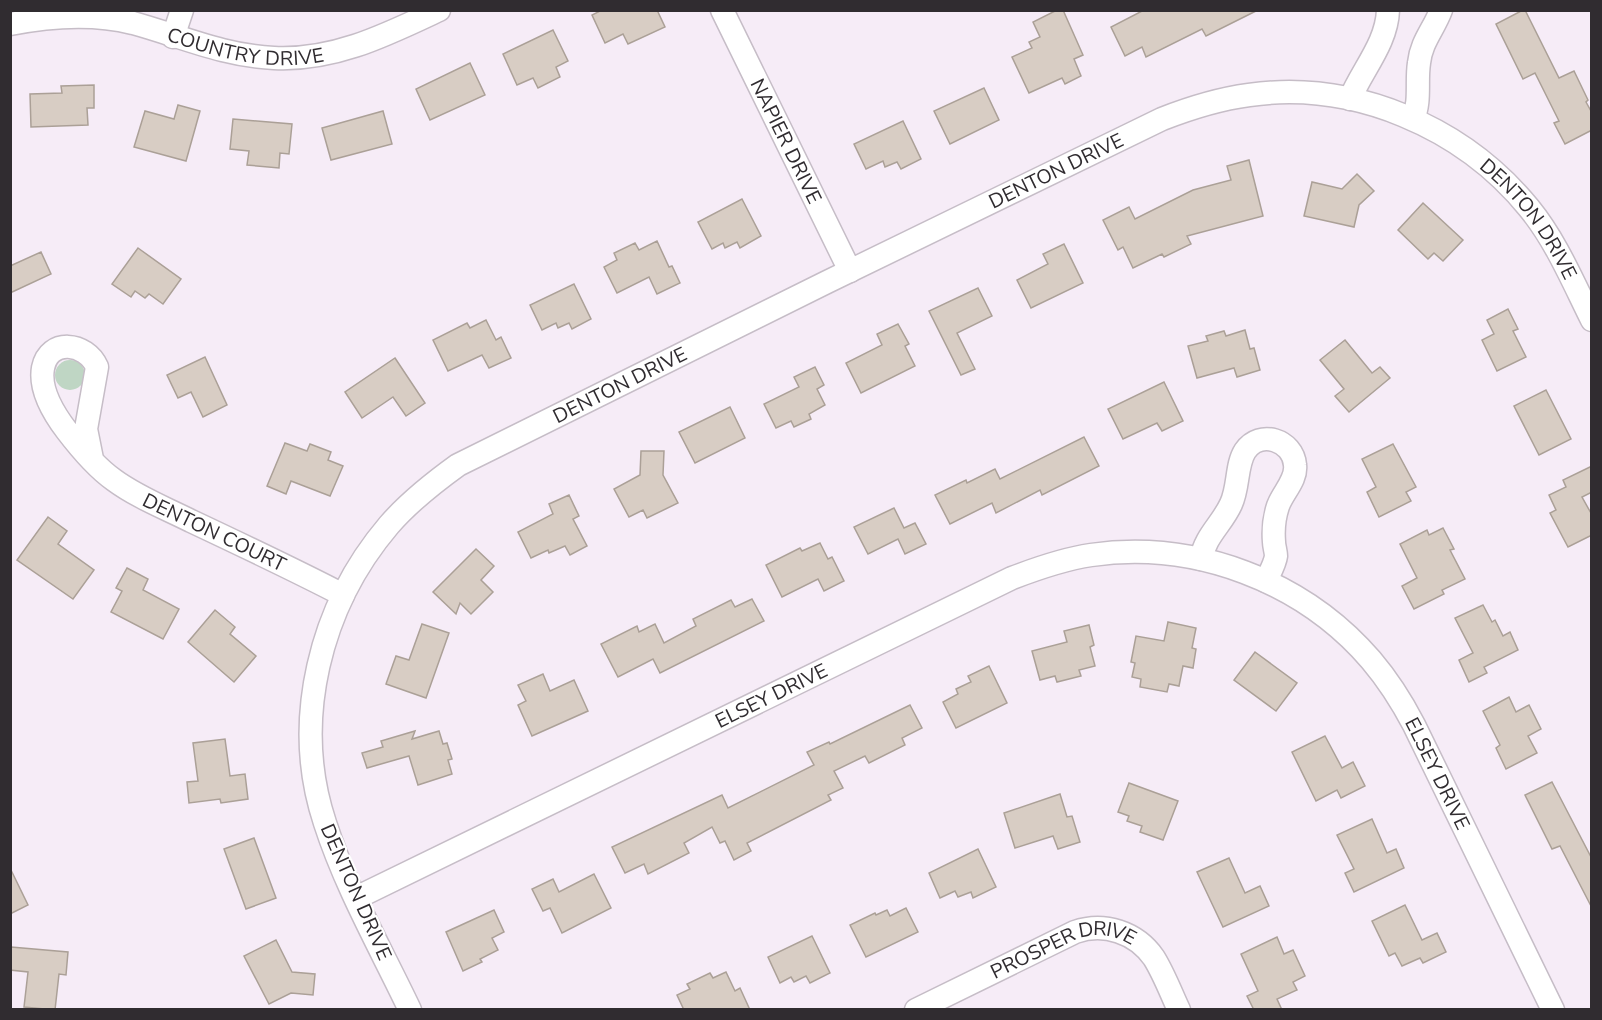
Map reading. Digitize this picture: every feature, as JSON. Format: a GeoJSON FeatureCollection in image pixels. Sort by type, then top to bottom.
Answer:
{"type":"FeatureCollection","features":[{"type":"Feature","properties":{"kind":"street"},"geometry":{"type":"LineString","coordinates":[[173,37],[182,10]]}},
{"type":"Feature","properties":{"kind":"street","name":"COUNTRY DRIVE"},"geometry":{"type":"LineString","coordinates":[[10,24],[70,16],[98,18],[132,23],[173,37],[234,53],[295,58],[348,49],[370,42],[439,10]]}},
{"type":"Feature","properties":{"kind":"street","name":"NAPIER DRIVE"},"geometry":{"type":"LineString","coordinates":[[722,10],[850,271]]}},
{"type":"Feature","properties":{"kind":"street"},"geometry":{"type":"LineString","coordinates":[[1350,99],[1358,78],[1383,38],[1388,10]]}},
{"type":"Feature","properties":{"kind":"street"},"geometry":{"type":"LineString","coordinates":[[1413,119],[1418,108],[1419,63],[1422,48],[1441,10]]}},
{"type":"Feature","properties":{"kind":"street","name":"DENTON DRIVE"},"geometry":{"type":"LineString","coordinates":[[410,1010],[356,898],[324,822],[313,771],[311,712],[320,656],[344,595],[362,562],[390,525],[434,483],[458,465],[1162,119],[1191,108],[1251,94],[1281,92],[1324,95],[1376,105],[1413,119],[1469,151],[1525,203],[1549,237],[1592,320]]}},
{"type":"Feature","properties":{"kind":"street"},"geometry":{"type":"LineString","coordinates":[[1201,559],[1209,536],[1233,501],[1241,459],[1245,452],[1257,441],[1274,440],[1283,443],[1289,449],[1296,467],[1295,474],[1275,516],[1276,556],[1266,581]]}},
{"type":"Feature","properties":{"kind":"street","name":"DENTON COURT"},"geometry":{"type":"LineString","coordinates":[[92,459],[113,480],[129,490],[344,595]]}},
{"type":"Feature","properties":{"kind":"street","name":"ELSEY DRIVE"},"geometry":{"type":"LineString","coordinates":[[356,898],[1012,578],[1041,567],[1091,555],[1137,552],[1176,555],[1234,568],[1294,595],[1321,612],[1372,660],[1396,693],[1414,725],[1553,1010]]}},
{"type":"Feature","properties":{"kind":"street","name":"PROSPER DRIVE"},"geometry":{"type":"LineString","coordinates":[[916,1010],[1075,932],[1090,928],[1127,934],[1138,942],[1154,959],[1179,1010]]}},
{"type":"Feature","properties":{"kind":"green space"},"geometry":{"type":"Polygon","coordinates":[[[70,360],[76,361],[84,369],[84,381],[76,389],[70,390],[64,389],[56,381],[55,375],[56,369],[64,361],[70,360]]]}},
{"type":"Feature","properties":{"kind":"building"},"geometry":{"type":"Polygon","coordinates":[[[602,10],[657,10],[665,27],[628,44],[623,34],[605,43],[592,15],[602,10]]]}},
{"type":"Feature","properties":{"kind":"building"},"geometry":{"type":"Polygon","coordinates":[[[1057,10],[1063,10],[1083,55],[1074,59],[1081,76],[1065,84],[1062,78],[1029,93],[1012,57],[1032,48],[1029,42],[1040,37],[1033,22],[1057,10]]]}},
{"type":"Feature","properties":{"kind":"building"},"geometry":{"type":"Polygon","coordinates":[[[1144,10],[1258,10],[1206,36],[1202,29],[1146,57],[1142,47],[1125,56],[1111,27],[1144,10]]]}},
{"type":"Feature","properties":{"kind":"building"},"geometry":{"type":"Polygon","coordinates":[[[1523,10],[1559,78],[1574,71],[1588,100],[1586,102],[1592,113],[1592,130],[1565,144],[1554,123],[1559,121],[1535,73],[1523,79],[1496,24],[1523,10]]]}},
{"type":"Feature","properties":{"kind":"building"},"geometry":{"type":"Polygon","coordinates":[[[553,30],[568,61],[556,67],[560,77],[538,88],[533,78],[517,85],[503,54],[553,30]]]}},
{"type":"Feature","properties":{"kind":"building"},"geometry":{"type":"Polygon","coordinates":[[[470,63],[485,95],[430,120],[416,89],[470,63]]]}},
{"type":"Feature","properties":{"kind":"building"},"geometry":{"type":"Polygon","coordinates":[[[94,85],[94,108],[87,108],[88,125],[31,127],[30,94],[62,93],[61,86],[94,85]]]}},
{"type":"Feature","properties":{"kind":"building"},"geometry":{"type":"Polygon","coordinates":[[[984,88],[999,120],[950,144],[934,111],[984,88]]]}},
{"type":"Feature","properties":{"kind":"building"},"geometry":{"type":"Polygon","coordinates":[[[178,105],[200,111],[186,161],[134,147],[145,111],[174,119],[178,105]]]}},
{"type":"Feature","properties":{"kind":"building"},"geometry":{"type":"Polygon","coordinates":[[[383,111],[392,144],[331,160],[322,128],[383,111]]]}},
{"type":"Feature","properties":{"kind":"building"},"geometry":{"type":"Polygon","coordinates":[[[233,119],[292,124],[289,154],[280,153],[279,168],[247,165],[249,151],[230,149],[233,119]]]}},
{"type":"Feature","properties":{"kind":"building"},"geometry":{"type":"Polygon","coordinates":[[[903,121],[921,159],[901,169],[897,162],[885,167],[883,161],[866,169],[854,144],[903,121]]]}},
{"type":"Feature","properties":{"kind":"building"},"geometry":{"type":"Polygon","coordinates":[[[1249,160],[1263,216],[1187,236],[1191,244],[1164,257],[1162,254],[1133,268],[1123,247],[1118,250],[1103,220],[1129,207],[1135,219],[1193,190],[1231,180],[1227,166],[1249,160]]]}},
{"type":"Feature","properties":{"kind":"building"},"geometry":{"type":"Polygon","coordinates":[[[1357,174],[1374,191],[1359,205],[1354,227],[1304,216],[1312,182],[1342,189],[1357,174]]]}},
{"type":"Feature","properties":{"kind":"building"},"geometry":{"type":"Polygon","coordinates":[[[742,199],[761,236],[740,248],[737,242],[725,248],[723,243],[712,249],[698,222],[742,199]]]}},
{"type":"Feature","properties":{"kind":"building"},"geometry":{"type":"Polygon","coordinates":[[[1423,203],[1463,240],[1443,261],[1434,253],[1428,259],[1398,230],[1423,203]]]}},
{"type":"Feature","properties":{"kind":"building"},"geometry":{"type":"Polygon","coordinates":[[[657,241],[669,267],[672,266],[680,283],[657,294],[649,277],[617,293],[604,267],[617,260],[614,253],[635,243],[639,250],[657,241]]]}},
{"type":"Feature","properties":{"kind":"building"},"geometry":{"type":"Polygon","coordinates":[[[1064,244],[1083,283],[1031,308],[1017,280],[1048,264],[1043,254],[1064,244]]]}},
{"type":"Feature","properties":{"kind":"building"},"geometry":{"type":"Polygon","coordinates":[[[138,248],[181,279],[163,304],[149,294],[145,298],[135,291],[131,297],[112,284],[138,248]]]}},
{"type":"Feature","properties":{"kind":"building"},"geometry":{"type":"Polygon","coordinates":[[[41,252],[51,274],[10,293],[10,266],[41,252]]]}},
{"type":"Feature","properties":{"kind":"building"},"geometry":{"type":"Polygon","coordinates":[[[574,284],[591,319],[572,329],[569,323],[558,328],[556,323],[542,330],[530,305],[574,284]]]}},
{"type":"Feature","properties":{"kind":"building"},"geometry":{"type":"Polygon","coordinates":[[[978,288],[992,316],[957,333],[975,369],[961,375],[929,311],[978,288]]]}},
{"type":"Feature","properties":{"kind":"building"},"geometry":{"type":"Polygon","coordinates":[[[1508,309],[1518,329],[1513,331],[1526,357],[1497,371],[1482,340],[1494,334],[1487,320],[1508,309]]]}},
{"type":"Feature","properties":{"kind":"building"},"geometry":{"type":"Polygon","coordinates":[[[486,320],[496,340],[501,337],[511,358],[489,368],[482,355],[448,371],[433,340],[467,323],[470,328],[486,320]]]}},
{"type":"Feature","properties":{"kind":"building"},"geometry":{"type":"Polygon","coordinates":[[[898,324],[909,344],[905,346],[915,366],[861,393],[846,363],[882,345],[877,334],[898,324]]]}},
{"type":"Feature","properties":{"kind":"building"},"geometry":{"type":"Polygon","coordinates":[[[1245,330],[1250,349],[1254,348],[1260,370],[1237,377],[1234,368],[1197,378],[1188,346],[1208,341],[1206,336],[1224,331],[1226,336],[1245,330]]]}},
{"type":"Feature","properties":{"kind":"building"},"geometry":{"type":"Polygon","coordinates":[[[1345,340],[1372,373],[1380,367],[1390,378],[1349,412],[1335,396],[1344,389],[1320,360],[1345,340]]]}},
{"type":"Feature","properties":{"kind":"building"},"geometry":{"type":"Polygon","coordinates":[[[205,357],[227,405],[203,417],[191,392],[178,398],[167,375],[205,357]]]}},
{"type":"Feature","properties":{"kind":"building"},"geometry":{"type":"Polygon","coordinates":[[[395,358],[425,403],[406,416],[393,397],[362,418],[345,392],[395,358]]]}},
{"type":"Feature","properties":{"kind":"building"},"geometry":{"type":"Polygon","coordinates":[[[815,367],[824,385],[817,389],[825,405],[809,414],[811,419],[794,427],[791,421],[776,428],[764,404],[799,387],[794,377],[815,367]]]}},
{"type":"Feature","properties":{"kind":"building"},"geometry":{"type":"Polygon","coordinates":[[[1164,382],[1183,421],[1162,431],[1157,423],[1123,439],[1108,409],[1164,382]]]}},
{"type":"Feature","properties":{"kind":"building"},"geometry":{"type":"Polygon","coordinates":[[[1546,390],[1571,439],[1539,455],[1514,406],[1546,390]]]}},
{"type":"Feature","properties":{"kind":"building"},"geometry":{"type":"Polygon","coordinates":[[[730,407],[745,438],[695,463],[679,432],[730,407]]]}},
{"type":"Feature","properties":{"kind":"building"},"geometry":{"type":"Polygon","coordinates":[[[1084,437],[1099,466],[1042,495],[1040,490],[996,513],[992,503],[950,524],[935,495],[995,469],[1000,479],[1084,437]]]}},
{"type":"Feature","properties":{"kind":"building"},"geometry":{"type":"Polygon","coordinates":[[[285,443],[307,451],[310,444],[331,452],[328,460],[343,466],[330,496],[291,481],[286,494],[267,486],[285,443]]]}},
{"type":"Feature","properties":{"kind":"building"},"geometry":{"type":"Polygon","coordinates":[[[1393,444],[1416,487],[1406,492],[1411,501],[1379,517],[1367,492],[1376,487],[1362,459],[1393,444]]]}},
{"type":"Feature","properties":{"kind":"building"},"geometry":{"type":"Polygon","coordinates":[[[641,451],[664,451],[663,475],[678,503],[647,518],[643,510],[629,517],[614,489],[640,475],[641,451]]]}},
{"type":"Feature","properties":{"kind":"building"},"geometry":{"type":"Polygon","coordinates":[[[1592,466],[1592,492],[1582,497],[1592,515],[1592,535],[1568,547],[1550,513],[1556,510],[1549,495],[1566,487],[1563,480],[1592,466]]]}},
{"type":"Feature","properties":{"kind":"building"},"geometry":{"type":"Polygon","coordinates":[[[569,495],[579,516],[573,519],[587,546],[570,555],[565,546],[549,553],[548,550],[531,558],[518,532],[553,514],[549,504],[569,495]]]}},
{"type":"Feature","properties":{"kind":"building"},"geometry":{"type":"Polygon","coordinates":[[[894,508],[904,528],[915,523],[926,544],[905,554],[898,539],[868,554],[854,527],[894,508]]]}},
{"type":"Feature","properties":{"kind":"building"},"geometry":{"type":"Polygon","coordinates":[[[48,517],[67,531],[58,544],[94,570],[73,599],[17,560],[48,517]]]}},
{"type":"Feature","properties":{"kind":"building"},"geometry":{"type":"Polygon","coordinates":[[[1443,528],[1454,549],[1450,550],[1465,579],[1442,590],[1444,594],[1414,609],[1402,586],[1417,578],[1400,544],[1427,530],[1429,535],[1443,528]]]}},
{"type":"Feature","properties":{"kind":"building"},"geometry":{"type":"Polygon","coordinates":[[[820,543],[828,559],[832,557],[844,581],[824,591],[818,579],[782,597],[766,565],[800,548],[802,551],[820,543]]]}},
{"type":"Feature","properties":{"kind":"building"},"geometry":{"type":"Polygon","coordinates":[[[476,549],[494,566],[481,580],[493,592],[471,614],[460,603],[456,614],[433,592],[476,549]]]}},
{"type":"Feature","properties":{"kind":"building"},"geometry":{"type":"Polygon","coordinates":[[[127,568],[148,579],[143,590],[179,609],[163,639],[111,612],[122,591],[116,588],[127,568]]]}},
{"type":"Feature","properties":{"kind":"building"},"geometry":{"type":"Polygon","coordinates":[[[752,599],[764,621],[660,673],[653,659],[618,677],[601,644],[637,626],[639,632],[655,624],[664,643],[696,626],[693,619],[731,600],[735,607],[752,599]]]}},
{"type":"Feature","properties":{"kind":"building"},"geometry":{"type":"Polygon","coordinates":[[[1483,605],[1492,622],[1495,620],[1503,636],[1510,632],[1518,650],[1484,667],[1487,673],[1469,682],[1459,660],[1473,653],[1455,618],[1483,605]]]}},
{"type":"Feature","properties":{"kind":"building"},"geometry":{"type":"Polygon","coordinates":[[[215,610],[235,627],[230,634],[256,656],[234,682],[188,642],[215,610]]]}},
{"type":"Feature","properties":{"kind":"building"},"geometry":{"type":"Polygon","coordinates":[[[1168,622],[1196,628],[1192,648],[1196,649],[1193,668],[1183,666],[1179,686],[1169,684],[1167,692],[1140,687],[1141,679],[1132,677],[1135,663],[1131,662],[1136,636],[1164,641],[1168,622]]]}},
{"type":"Feature","properties":{"kind":"building"},"geometry":{"type":"Polygon","coordinates":[[[422,624],[449,633],[426,698],[386,684],[396,656],[409,660],[422,624]]]}},
{"type":"Feature","properties":{"kind":"building"},"geometry":{"type":"Polygon","coordinates":[[[1089,625],[1094,645],[1090,647],[1095,666],[1079,670],[1081,676],[1057,682],[1055,676],[1040,680],[1032,651],[1067,642],[1064,631],[1089,625]]]}},
{"type":"Feature","properties":{"kind":"building"},"geometry":{"type":"Polygon","coordinates":[[[1255,652],[1297,683],[1276,711],[1234,680],[1255,652]]]}},
{"type":"Feature","properties":{"kind":"building"},"geometry":{"type":"Polygon","coordinates":[[[989,666],[1007,703],[956,728],[943,702],[958,694],[956,689],[971,682],[968,676],[989,666]]]}},
{"type":"Feature","properties":{"kind":"building"},"geometry":{"type":"Polygon","coordinates":[[[543,674],[550,691],[574,680],[588,711],[532,736],[518,705],[526,701],[518,685],[543,674]]]}},
{"type":"Feature","properties":{"kind":"building"},"geometry":{"type":"Polygon","coordinates":[[[1509,697],[1516,712],[1529,705],[1541,729],[1528,736],[1537,753],[1506,769],[1496,748],[1500,745],[1483,711],[1509,697]]]}},
{"type":"Feature","properties":{"kind":"building"},"geometry":{"type":"Polygon","coordinates":[[[910,705],[922,728],[902,738],[905,745],[869,763],[865,756],[834,771],[843,788],[828,795],[831,800],[747,843],[751,851],[734,860],[725,841],[720,843],[712,827],[684,843],[689,853],[648,874],[644,864],[625,873],[612,847],[722,795],[728,808],[814,765],[807,752],[829,742],[830,744],[910,705]]]}},
{"type":"Feature","properties":{"kind":"building"},"geometry":{"type":"Polygon","coordinates":[[[415,731],[412,739],[439,731],[443,744],[447,743],[452,759],[448,760],[452,774],[418,785],[409,756],[367,768],[362,753],[383,747],[381,741],[415,731]]]}},
{"type":"Feature","properties":{"kind":"building"},"geometry":{"type":"Polygon","coordinates":[[[1325,736],[1342,768],[1353,762],[1365,786],[1341,798],[1337,790],[1316,801],[1292,752],[1325,736]]]}},
{"type":"Feature","properties":{"kind":"building"},"geometry":{"type":"Polygon","coordinates":[[[225,739],[230,776],[245,774],[248,799],[221,803],[220,799],[189,803],[187,782],[198,781],[193,743],[225,739]]]}},
{"type":"Feature","properties":{"kind":"building"},"geometry":{"type":"Polygon","coordinates":[[[1552,782],[1592,859],[1592,908],[1560,846],[1552,849],[1525,795],[1552,782]]]}},
{"type":"Feature","properties":{"kind":"building"},"geometry":{"type":"Polygon","coordinates":[[[1129,783],[1178,801],[1163,840],[1140,832],[1142,826],[1127,821],[1129,816],[1118,812],[1129,783]]]}},
{"type":"Feature","properties":{"kind":"building"},"geometry":{"type":"Polygon","coordinates":[[[1060,794],[1067,817],[1072,816],[1080,842],[1058,849],[1053,836],[1015,848],[1004,813],[1060,794]]]}},
{"type":"Feature","properties":{"kind":"building"},"geometry":{"type":"Polygon","coordinates":[[[1372,819],[1387,853],[1396,849],[1404,868],[1354,892],[1345,873],[1354,869],[1337,835],[1372,819]]]}},
{"type":"Feature","properties":{"kind":"building"},"geometry":{"type":"Polygon","coordinates":[[[254,838],[276,898],[246,909],[224,849],[254,838]]]}},
{"type":"Feature","properties":{"kind":"building"},"geometry":{"type":"Polygon","coordinates":[[[978,849],[996,887],[973,898],[971,892],[958,897],[955,891],[940,898],[929,873],[978,849]]]}},
{"type":"Feature","properties":{"kind":"building"},"geometry":{"type":"Polygon","coordinates":[[[1229,858],[1245,893],[1260,886],[1269,906],[1223,927],[1197,872],[1229,858]]]}},
{"type":"Feature","properties":{"kind":"building"},"geometry":{"type":"Polygon","coordinates":[[[10,868],[28,905],[10,914],[10,868]]]}},
{"type":"Feature","properties":{"kind":"building"},"geometry":{"type":"Polygon","coordinates":[[[594,874],[611,908],[562,933],[550,908],[543,911],[532,889],[553,879],[559,892],[594,874]]]}},
{"type":"Feature","properties":{"kind":"building"},"geometry":{"type":"Polygon","coordinates":[[[1405,905],[1422,940],[1437,933],[1446,952],[1423,963],[1420,958],[1402,966],[1395,953],[1389,956],[1372,921],[1405,905]]]}},
{"type":"Feature","properties":{"kind":"building"},"geometry":{"type":"Polygon","coordinates":[[[906,908],[918,932],[866,957],[850,925],[875,913],[876,915],[887,910],[890,916],[906,908]]]}},
{"type":"Feature","properties":{"kind":"building"},"geometry":{"type":"Polygon","coordinates":[[[494,910],[504,932],[492,938],[498,950],[480,959],[482,962],[463,971],[446,932],[494,910]]]}},
{"type":"Feature","properties":{"kind":"building"},"geometry":{"type":"Polygon","coordinates":[[[812,936],[830,973],[810,983],[806,976],[794,982],[791,977],[780,983],[768,957],[812,936]]]}},
{"type":"Feature","properties":{"kind":"building"},"geometry":{"type":"Polygon","coordinates":[[[1277,937],[1284,954],[1293,950],[1305,976],[1293,982],[1297,990],[1277,999],[1282,1010],[1254,1010],[1247,996],[1258,991],[1241,954],[1277,937]]]}},
{"type":"Feature","properties":{"kind":"building"},"geometry":{"type":"Polygon","coordinates":[[[276,940],[292,972],[315,974],[313,995],[291,993],[269,1004],[244,956],[276,940]]]}},
{"type":"Feature","properties":{"kind":"building"},"geometry":{"type":"Polygon","coordinates":[[[11,947],[68,952],[66,975],[59,974],[55,1010],[24,1007],[28,972],[10,970],[11,947]]]}},
{"type":"Feature","properties":{"kind":"building"},"geometry":{"type":"Polygon","coordinates":[[[726,972],[735,991],[740,988],[750,1010],[684,1010],[677,995],[690,989],[687,984],[710,973],[713,978],[726,972]]]}}]}
